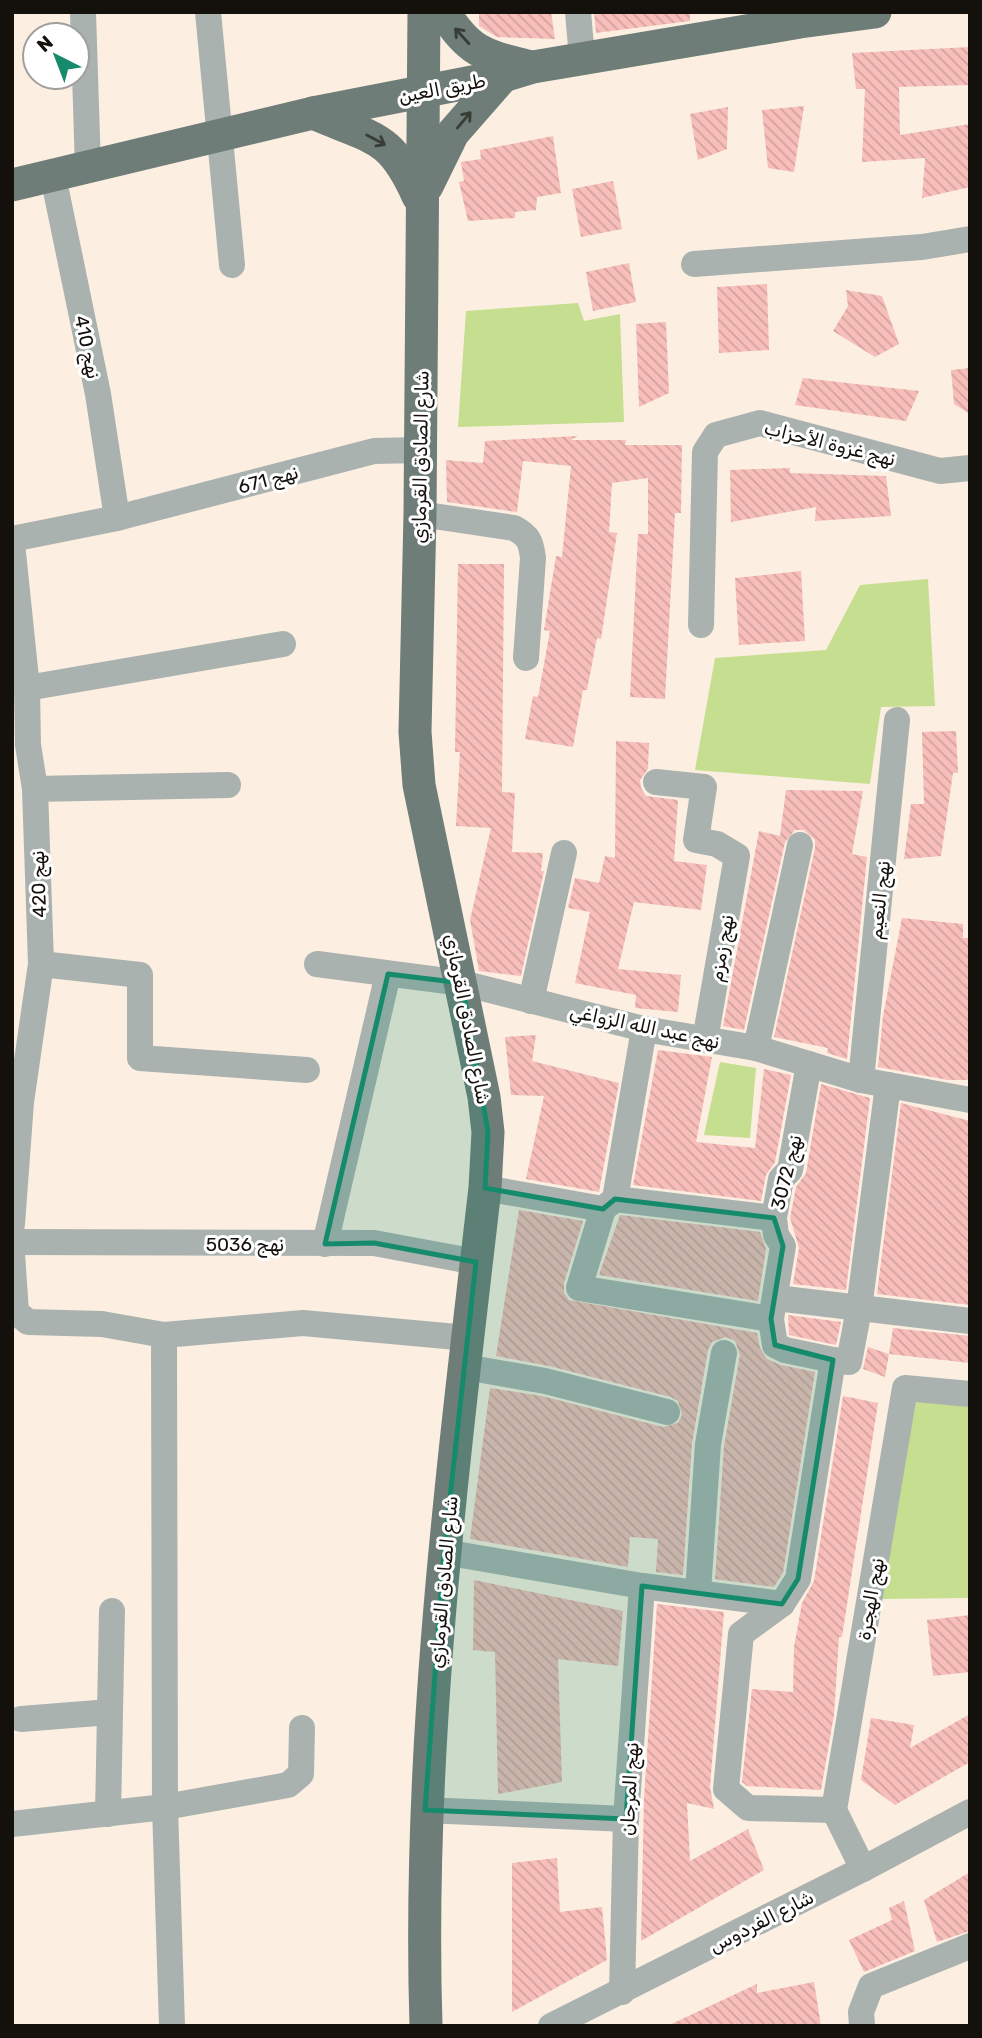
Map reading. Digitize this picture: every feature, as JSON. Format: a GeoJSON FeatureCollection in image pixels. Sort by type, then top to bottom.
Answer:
{"type":"FeatureCollection","features":[{"type":"Feature","properties":{"kind":"main road","name":"شارع الصادق القرمازي"},"geometry":{"type":"LineString","coordinates":[[424,12],[421,450],[415,678],[418,772],[462,983],[487,1121],[485,1188],[444,1552],[425,1810],[426,2026]]}},
{"type":"Feature","properties":{"kind":"main road"},"geometry":{"type":"LineString","coordinates":[[421,202],[443,147],[463,120],[518,72],[479,53],[461,36],[444,12]]}},
{"type":"Feature","properties":{"kind":"main road","name":"طريق العين"},"geometry":{"type":"LineString","coordinates":[[12,185],[218,138],[313,113],[423,93],[582,58],[875,12]]}},
{"type":"Feature","properties":{"kind":"main road"},"geometry":{"type":"LineString","coordinates":[[313,113],[378,139],[388,147],[404,164],[421,202]]}},
{"type":"Feature","properties":{"kind":"main road"},"geometry":{"type":"LineString","coordinates":[[424,1988],[449,2026]]}},
{"type":"Feature","properties":{"kind":"street"},"geometry":{"type":"LineString","coordinates":[[83,12],[88,168]]}},
{"type":"Feature","properties":{"kind":"street"},"geometry":{"type":"LineString","coordinates":[[208,12],[232,265]]}},
{"type":"Feature","properties":{"kind":"street"},"geometry":{"type":"LineString","coordinates":[[578,12],[582,58]]}},
{"type":"Feature","properties":{"kind":"street","name":"نهج 410"},"geometry":{"type":"LineString","coordinates":[[53,176],[98,394],[117,518]]}},
{"type":"Feature","properties":{"kind":"street"},"geometry":{"type":"LineString","coordinates":[[694,264],[922,247],[970,239]]}},
{"type":"Feature","properties":{"kind":"street","name":"نهج غزوة الأحزاب"},"geometry":{"type":"LineString","coordinates":[[701,625],[705,452],[716,435],[760,423],[940,471],[970,468]]}},
{"type":"Feature","properties":{"kind":"street","name":"نهج 671"},"geometry":{"type":"LineString","coordinates":[[117,518],[374,451],[421,450]]}},
{"type":"Feature","properties":{"kind":"street"},"geometry":{"type":"LineString","coordinates":[[420,514],[514,528],[526,534],[531,542],[533,558],[526,658]]}},
{"type":"Feature","properties":{"kind":"street","name":"نهج 420"},"geometry":{"type":"LineString","coordinates":[[12,1224],[21,1102],[41,964],[35,789],[20,746],[27,688],[12,541],[117,518]]}},
{"type":"Feature","properties":{"kind":"street"},"geometry":{"type":"LineString","coordinates":[[27,688],[283,644]]}},
{"type":"Feature","properties":{"kind":"street","name":"نهج النعيم"},"geometry":{"type":"LineString","coordinates":[[861,1080],[897,720]]}},
{"type":"Feature","properties":{"kind":"street","name":"نهج زمزم"},"geometry":{"type":"LineString","coordinates":[[656,782],[704,787],[696,839],[718,844],[737,856],[705,1040]]}},
{"type":"Feature","properties":{"kind":"street"},"geometry":{"type":"LineString","coordinates":[[35,789],[228,785]]}},
{"type":"Feature","properties":{"kind":"street"},"geometry":{"type":"LineString","coordinates":[[755,1048],[800,845]]}},
{"type":"Feature","properties":{"kind":"street"},"geometry":{"type":"LineString","coordinates":[[531,1001],[564,853]]}},
{"type":"Feature","properties":{"kind":"street"},"geometry":{"type":"LineString","coordinates":[[41,964],[140,975],[140,1058],[307,1070]]}},
{"type":"Feature","properties":{"kind":"street","name":"نهج عبد الله الزواغي"},"geometry":{"type":"LineString","coordinates":[[317,964],[462,983],[644,1028],[755,1048],[861,1080],[970,1100]]}},
{"type":"Feature","properties":{"kind":"street"},"geometry":{"type":"LineString","coordinates":[[325,1244],[388,974]]}},
{"type":"Feature","properties":{"kind":"street"},"geometry":{"type":"LineString","coordinates":[[644,1028],[609,1204],[579,1288],[774,1309],[859,1309],[970,1321]]}},
{"type":"Feature","properties":{"kind":"street","name":"نهج 3072"},"geometry":{"type":"LineString","coordinates":[[774,1309],[783,1246],[776,1235],[774,1218],[781,1179],[790,1170],[809,1064]]}},
{"type":"Feature","properties":{"kind":"street"},"geometry":{"type":"LineString","coordinates":[[774,1309],[775,1345],[785,1350],[849,1362],[859,1309],[888,1085]]}},
{"type":"Feature","properties":{"kind":"street"},"geometry":{"type":"LineString","coordinates":[[485,1188],[609,1204],[774,1218]]}},
{"type":"Feature","properties":{"kind":"street","name":"نهج 5036"},"geometry":{"type":"LineString","coordinates":[[12,1242],[374,1243],[477,1262]]}},
{"type":"Feature","properties":{"kind":"street"},"geometry":{"type":"LineString","coordinates":[[12,1254],[16,1312],[21,1319],[28,1322],[103,1324],[164,1335],[303,1323],[467,1353],[545,1381],[667,1412]]}},
{"type":"Feature","properties":{"kind":"street"},"geometry":{"type":"LineString","coordinates":[[164,1335],[165,1807],[172,2026]]}},
{"type":"Feature","properties":{"kind":"street"},"geometry":{"type":"LineString","coordinates":[[698,1592],[708,1444],[723,1353]]}},
{"type":"Feature","properties":{"kind":"street"},"geometry":{"type":"LineString","coordinates":[[833,1360],[798,1579],[782,1604],[741,1634],[726,1789],[748,1808],[834,1810],[863,1869]]}},
{"type":"Feature","properties":{"kind":"street","name":"نهج الهجرة"},"geometry":{"type":"LineString","coordinates":[[834,1810],[905,1388],[970,1394]]}},
{"type":"Feature","properties":{"kind":"street"},"geometry":{"type":"LineString","coordinates":[[444,1552],[642,1586],[782,1604]]}},
{"type":"Feature","properties":{"kind":"street","name":"نهج المرجان"},"geometry":{"type":"LineString","coordinates":[[622,1992],[626,1819],[642,1586]]}},
{"type":"Feature","properties":{"kind":"street"},"geometry":{"type":"LineString","coordinates":[[108,1814],[112,1611]]}},
{"type":"Feature","properties":{"kind":"street"},"geometry":{"type":"LineString","coordinates":[[21,1719],[110,1712]]}},
{"type":"Feature","properties":{"kind":"street"},"geometry":{"type":"LineString","coordinates":[[12,1824],[165,1807],[288,1786],[301,1774],[302,1728]]}},
{"type":"Feature","properties":{"kind":"street"},"geometry":{"type":"LineString","coordinates":[[425,1810],[626,1819]]}},
{"type":"Feature","properties":{"kind":"street","name":"شارع الفردوس"},"geometry":{"type":"LineString","coordinates":[[551,2026],[970,1812]]}},
{"type":"Feature","properties":{"kind":"street"},"geometry":{"type":"LineString","coordinates":[[862,2026],[861,2012],[871,1986],[970,1945]]}},
{"type":"Feature","properties":{"kind":"highlighted area"},"geometry":{"type":"Polygon","coordinates":[[[388,974],[462,983],[488,1132],[485,1188],[603,1209],[615,1199],[774,1218],[783,1246],[771,1319],[775,1345],[833,1360],[798,1579],[782,1604],[642,1586],[626,1819],[425,1810],[444,1552],[476,1262],[374,1243],[325,1244],[388,974]]]}},
{"type":"Feature","properties":{"kind":"green space"},"geometry":{"type":"Polygon","coordinates":[[[578,303],[584,321],[620,314],[624,422],[458,427],[466,311],[578,303]]]}},
{"type":"Feature","properties":{"kind":"green space"},"geometry":{"type":"Polygon","coordinates":[[[928,579],[935,706],[881,707],[870,784],[695,770],[715,658],[826,650],[860,585],[928,579]]]}},
{"type":"Feature","properties":{"kind":"green space"},"geometry":{"type":"Polygon","coordinates":[[[720,1062],[756,1068],[750,1138],[704,1135],[720,1062]]]}},
{"type":"Feature","properties":{"kind":"green space"},"geometry":{"type":"Polygon","coordinates":[[[913,1399],[970,1404],[970,1598],[880,1599],[913,1399]]]}},
{"type":"Feature","properties":{"kind":"building"},"geometry":{"type":"Polygon","coordinates":[[[479,12],[551,12],[555,39],[497,37],[479,26],[479,12]]]}},
{"type":"Feature","properties":{"kind":"building"},"geometry":{"type":"Polygon","coordinates":[[[594,12],[690,12],[690,21],[596,33],[594,12]]]}},
{"type":"Feature","properties":{"kind":"building"},"geometry":{"type":"Polygon","coordinates":[[[970,47],[970,85],[899,87],[900,135],[970,124],[970,187],[922,198],[925,158],[862,162],[865,89],[856,89],[852,53],[970,47]]]}},
{"type":"Feature","properties":{"kind":"building"},"geometry":{"type":"Polygon","coordinates":[[[804,106],[794,172],[768,168],[762,110],[804,106]]]}},
{"type":"Feature","properties":{"kind":"building"},"geometry":{"type":"Polygon","coordinates":[[[728,107],[727,149],[698,160],[690,114],[728,107]]]}},
{"type":"Feature","properties":{"kind":"building"},"geometry":{"type":"Polygon","coordinates":[[[553,136],[561,193],[537,197],[536,210],[515,212],[515,218],[468,221],[459,182],[464,181],[461,162],[481,159],[480,150],[553,136]]]}},
{"type":"Feature","properties":{"kind":"building"},"geometry":{"type":"Polygon","coordinates":[[[613,181],[622,229],[581,237],[572,189],[613,181]]]}},
{"type":"Feature","properties":{"kind":"building"},"geometry":{"type":"Polygon","coordinates":[[[629,263],[636,302],[593,311],[586,272],[629,263]]]}},
{"type":"Feature","properties":{"kind":"building"},"geometry":{"type":"Polygon","coordinates":[[[767,284],[769,350],[719,353],[717,287],[767,284]]]}},
{"type":"Feature","properties":{"kind":"building"},"geometry":{"type":"Polygon","coordinates":[[[846,290],[882,296],[899,344],[875,357],[833,331],[848,306],[846,290]]]}},
{"type":"Feature","properties":{"kind":"building"},"geometry":{"type":"Polygon","coordinates":[[[666,322],[669,393],[639,407],[636,324],[666,322]]]}},
{"type":"Feature","properties":{"kind":"building"},"geometry":{"type":"Polygon","coordinates":[[[970,368],[970,414],[954,404],[951,370],[970,368]]]}},
{"type":"Feature","properties":{"kind":"building"},"geometry":{"type":"Polygon","coordinates":[[[803,378],[919,391],[906,421],[795,405],[803,378]]]}},
{"type":"Feature","properties":{"kind":"building"},"geometry":{"type":"Polygon","coordinates":[[[578,436],[571,440],[626,440],[625,445],[682,445],[681,513],[675,513],[665,699],[630,697],[638,534],[648,534],[648,478],[612,483],[609,532],[617,533],[601,639],[597,638],[587,690],[583,690],[573,747],[525,739],[533,696],[538,697],[550,631],[544,630],[556,556],[562,557],[571,466],[523,461],[517,512],[447,502],[446,460],[483,463],[485,441],[578,436]]]}},
{"type":"Feature","properties":{"kind":"building"},"geometry":{"type":"Polygon","coordinates":[[[790,468],[790,473],[886,476],[891,516],[815,521],[816,507],[731,522],[730,470],[790,468]]]}},
{"type":"Feature","properties":{"kind":"building"},"geometry":{"type":"Polygon","coordinates":[[[458,564],[504,564],[502,792],[515,793],[512,852],[543,853],[541,871],[544,871],[521,976],[479,971],[470,920],[491,828],[456,826],[460,752],[455,752],[458,564]]]}},
{"type":"Feature","properties":{"kind":"building"},"geometry":{"type":"Polygon","coordinates":[[[801,571],[805,641],[739,645],[735,578],[801,571]]]}},
{"type":"Feature","properties":{"kind":"building"},"geometry":{"type":"Polygon","coordinates":[[[956,731],[958,773],[953,773],[941,856],[904,859],[911,804],[924,804],[922,732],[956,731]]]}},
{"type":"Feature","properties":{"kind":"building"},"geometry":{"type":"Polygon","coordinates":[[[616,741],[649,743],[648,769],[640,780],[641,788],[646,796],[678,800],[674,861],[707,865],[701,910],[634,902],[618,969],[681,975],[678,1012],[635,1008],[636,995],[575,983],[590,912],[568,908],[575,878],[599,883],[605,856],[615,858],[616,741]]]}},
{"type":"Feature","properties":{"kind":"building"},"geometry":{"type":"Polygon","coordinates":[[[786,790],[863,791],[852,854],[867,857],[847,1059],[827,1053],[828,1048],[774,1037],[815,848],[815,840],[804,830],[795,830],[785,842],[744,1030],[723,1026],[759,831],[780,836],[786,790]]]}},
{"type":"Feature","properties":{"kind":"building"},"geometry":{"type":"Polygon","coordinates":[[[902,918],[963,924],[963,938],[970,938],[970,1080],[948,1080],[878,1067],[883,1016],[902,918]]]}},
{"type":"Feature","properties":{"kind":"building"},"geometry":{"type":"Polygon","coordinates":[[[536,1035],[532,1061],[619,1083],[599,1192],[526,1179],[544,1096],[511,1095],[505,1037],[536,1035]]]}},
{"type":"Feature","properties":{"kind":"building"},"geometry":{"type":"Polygon","coordinates":[[[658,1050],[712,1057],[696,1142],[755,1148],[764,1069],[791,1075],[775,1162],[766,1175],[761,1201],[633,1185],[658,1050]]]}},
{"type":"Feature","properties":{"kind":"building"},"geometry":{"type":"Polygon","coordinates":[[[821,1084],[870,1098],[846,1290],[793,1284],[799,1248],[790,1218],[796,1187],[806,1173],[821,1084]]]}},
{"type":"Feature","properties":{"kind":"building"},"geometry":{"type":"Polygon","coordinates":[[[901,1103],[970,1121],[970,1305],[877,1294],[901,1103]]]}},
{"type":"Feature","properties":{"kind":"building"},"geometry":{"type":"Polygon","coordinates":[[[519,1210],[583,1221],[564,1283],[564,1293],[569,1300],[757,1333],[760,1348],[767,1359],[781,1365],[815,1372],[783,1573],[774,1587],[715,1579],[724,1446],[740,1355],[735,1341],[726,1337],[712,1342],[708,1350],[692,1443],[683,1575],[656,1572],[658,1539],[630,1537],[628,1567],[470,1539],[490,1388],[542,1396],[663,1427],[678,1423],[682,1415],[678,1401],[671,1397],[549,1366],[496,1356],[519,1210]]]}},
{"type":"Feature","properties":{"kind":"building"},"geometry":{"type":"Polygon","coordinates":[[[620,1215],[760,1232],[766,1249],[758,1301],[599,1275],[620,1215]]]}},
{"type":"Feature","properties":{"kind":"building"},"geometry":{"type":"Polygon","coordinates":[[[788,1315],[841,1322],[836,1345],[789,1335],[788,1315]]]}},
{"type":"Feature","properties":{"kind":"building"},"geometry":{"type":"Polygon","coordinates":[[[893,1328],[970,1336],[970,1363],[889,1354],[893,1328]]]}},
{"type":"Feature","properties":{"kind":"building"},"geometry":{"type":"Polygon","coordinates":[[[868,1347],[889,1354],[885,1377],[863,1369],[868,1347]]]}},
{"type":"Feature","properties":{"kind":"building"},"geometry":{"type":"Polygon","coordinates":[[[843,1396],[878,1403],[842,1637],[839,1637],[834,1715],[821,1790],[747,1786],[742,1782],[752,1689],[793,1692],[794,1647],[802,1603],[814,1581],[843,1396]]]}},
{"type":"Feature","properties":{"kind":"building"},"geometry":{"type":"Polygon","coordinates":[[[474,1580],[623,1611],[618,1666],[558,1659],[562,1782],[498,1794],[495,1652],[473,1650],[474,1580]]]}},
{"type":"Feature","properties":{"kind":"building"},"geometry":{"type":"Polygon","coordinates":[[[657,1604],[724,1612],[710,1787],[714,1809],[687,1803],[690,1861],[748,1829],[764,1870],[641,1941],[644,1798],[657,1604]]]}},
{"type":"Feature","properties":{"kind":"building"},"geometry":{"type":"Polygon","coordinates":[[[970,1615],[970,1672],[933,1676],[927,1620],[970,1615]]]}},
{"type":"Feature","properties":{"kind":"building"},"geometry":{"type":"Polygon","coordinates":[[[970,1714],[970,1762],[895,1805],[861,1780],[871,1718],[914,1725],[910,1748],[970,1714]]]}},
{"type":"Feature","properties":{"kind":"building"},"geometry":{"type":"Polygon","coordinates":[[[557,1858],[560,1912],[602,1907],[607,1960],[512,2012],[512,1863],[557,1858]]]}},
{"type":"Feature","properties":{"kind":"building"},"geometry":{"type":"Polygon","coordinates":[[[970,1872],[970,1931],[937,1942],[924,1900],[970,1872]]]}},
{"type":"Feature","properties":{"kind":"building"},"geometry":{"type":"Polygon","coordinates":[[[904,1901],[915,1951],[864,1972],[849,1940],[892,1920],[889,1908],[904,1901]]]}},
{"type":"Feature","properties":{"kind":"building"},"geometry":{"type":"Polygon","coordinates":[[[814,1982],[821,2026],[667,2026],[757,1984],[757,1993],[814,1982]]]}}]}
